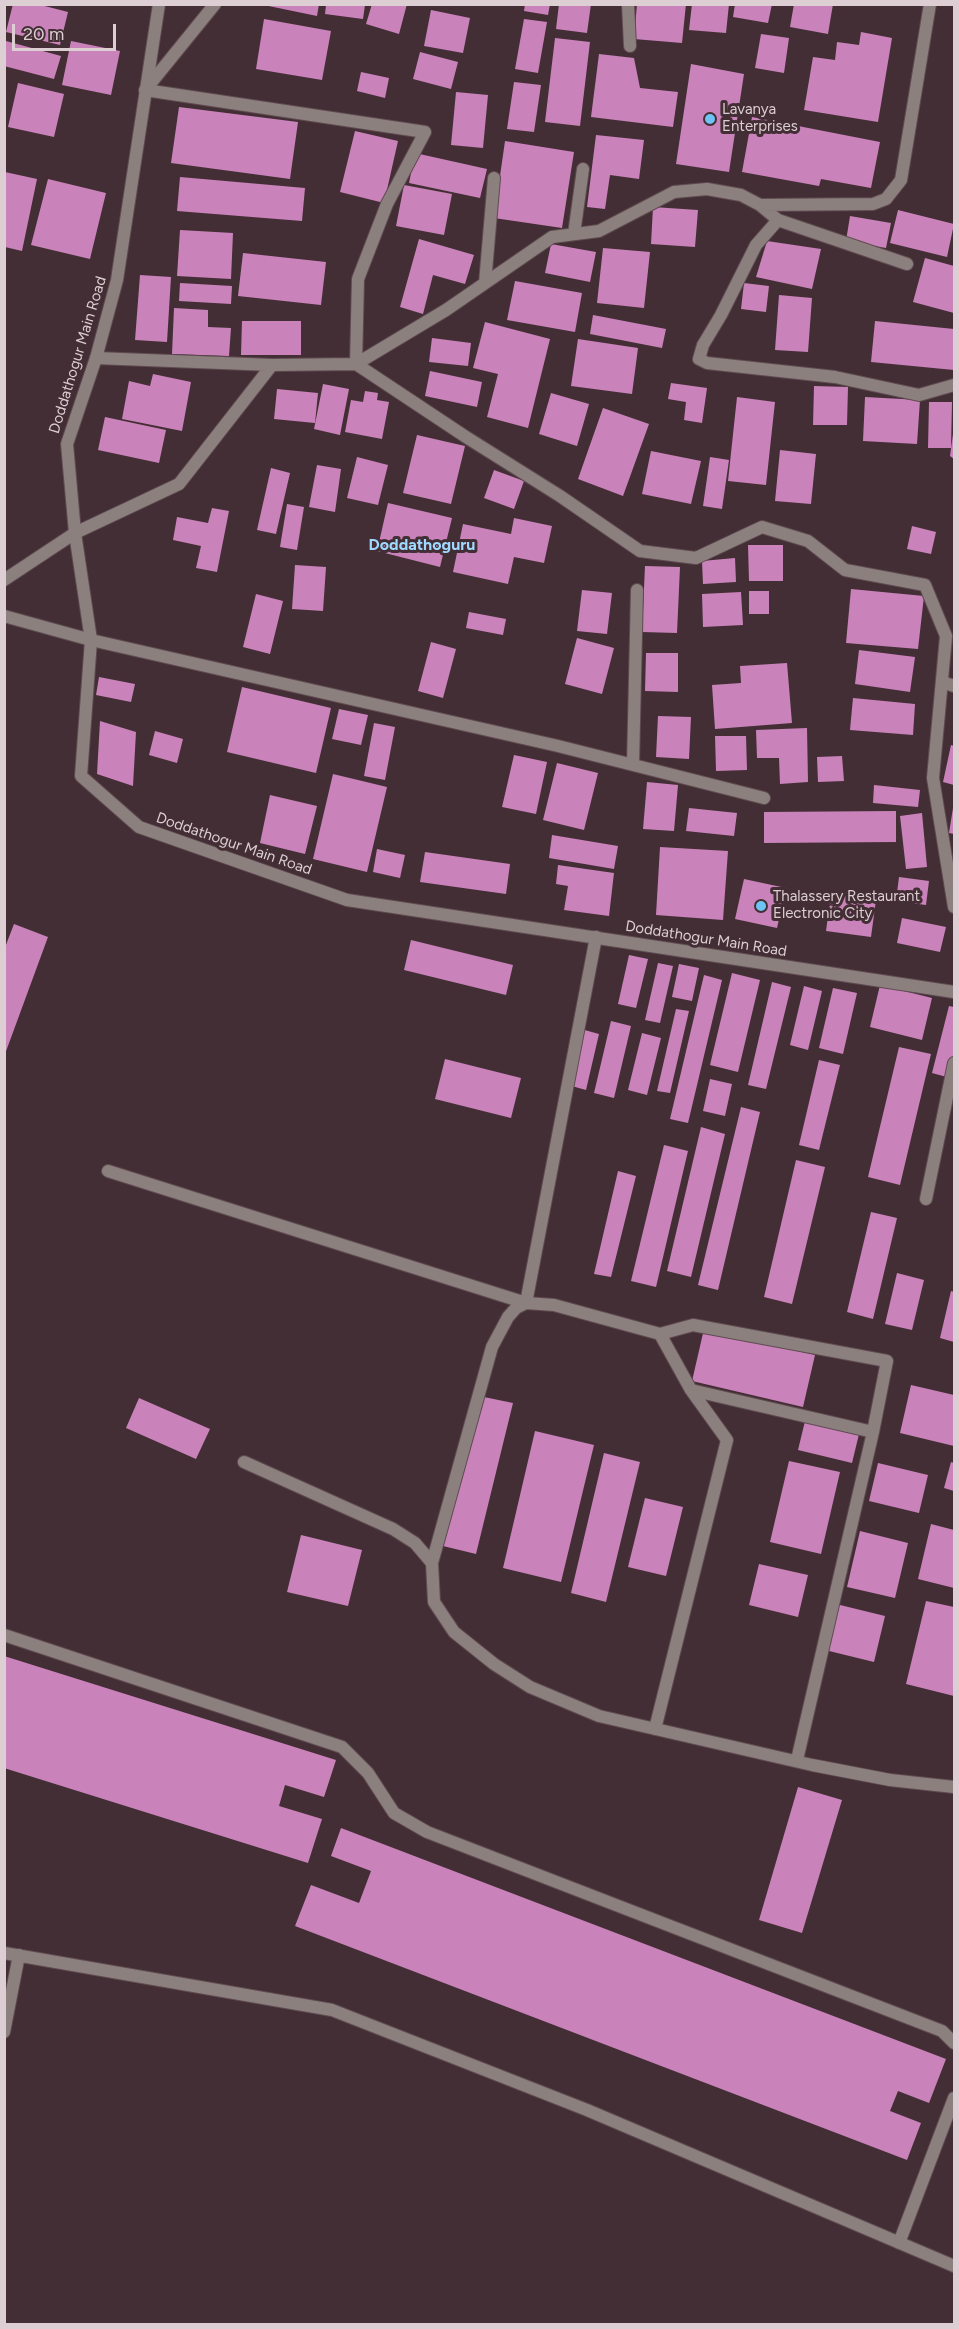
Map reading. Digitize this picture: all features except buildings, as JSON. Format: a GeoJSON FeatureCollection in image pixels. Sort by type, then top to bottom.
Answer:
{"type":"FeatureCollection","features":[{"type":"Feature","properties":{"kind":"street","name":"Doddathogur Main Road"},"geometry":{"type":"LineString","coordinates":[[159,4],[117,280],[96,358],[67,444],[75,533],[91,640],[81,776],[139,827],[347,900],[954,992]]}},
{"type":"Feature","properties":{"kind":"street"},"geometry":{"type":"LineString","coordinates":[[145,90],[215,4]]}},
{"type":"Feature","properties":{"kind":"street"},"geometry":{"type":"LineString","coordinates":[[628,4],[630,46]]}},
{"type":"Feature","properties":{"kind":"street"},"geometry":{"type":"LineString","coordinates":[[760,205],[873,204],[886,199],[901,180],[930,4]]}},
{"type":"Feature","properties":{"kind":"street"},"geometry":{"type":"LineString","coordinates":[[145,90],[425,132],[387,204],[358,279],[356,364]]}},
{"type":"Feature","properties":{"kind":"street"},"geometry":{"type":"LineString","coordinates":[[574,234],[583,169]]}},
{"type":"Feature","properties":{"kind":"street"},"geometry":{"type":"LineString","coordinates":[[485,284],[494,178]]}},
{"type":"Feature","properties":{"kind":"street"},"geometry":{"type":"LineString","coordinates":[[96,358],[272,365],[356,364],[446,310],[552,237],[599,231],[674,192],[707,189],[741,195],[760,205],[777,220],[907,264]]}},
{"type":"Feature","properties":{"kind":"street"},"geometry":{"type":"LineString","coordinates":[[777,220],[756,245],[721,315],[703,345],[699,359],[718,365],[835,377],[919,394],[954,385]]}},
{"type":"Feature","properties":{"kind":"street"},"geometry":{"type":"LineString","coordinates":[[356,364],[560,496],[640,551],[696,558],[762,527],[808,541],[845,570],[925,585],[946,636],[933,777],[954,907]]}},
{"type":"Feature","properties":{"kind":"street"},"geometry":{"type":"LineString","coordinates":[[4,580],[75,533],[179,484],[272,365]]}},
{"type":"Feature","properties":{"kind":"street"},"geometry":{"type":"LineString","coordinates":[[633,765],[637,590]]}},
{"type":"Feature","properties":{"kind":"street"},"geometry":{"type":"LineString","coordinates":[[4,616],[91,640],[558,746],[764,798]]}},
{"type":"Feature","properties":{"kind":"street"},"geometry":{"type":"LineString","coordinates":[[942,682],[954,686]]}},
{"type":"Feature","properties":{"kind":"street"},"geometry":{"type":"LineString","coordinates":[[526,1303],[596,937]]}},
{"type":"Feature","properties":{"kind":"street"},"geometry":{"type":"LineString","coordinates":[[926,1199],[954,1063]]}},
{"type":"Feature","properties":{"kind":"street"},"geometry":{"type":"LineString","coordinates":[[108,1171],[526,1303],[554,1305],[660,1334],[693,1325],[887,1361],[873,1432],[796,1760]]}},
{"type":"Feature","properties":{"kind":"street"},"geometry":{"type":"LineString","coordinates":[[526,1303],[516,1308],[508,1317],[492,1347],[432,1563],[434,1602],[454,1632],[494,1664],[530,1687],[599,1716],[796,1760],[812,1766],[890,1780],[954,1787]]}},
{"type":"Feature","properties":{"kind":"street"},"geometry":{"type":"LineString","coordinates":[[655,1729],[727,1440],[691,1390],[660,1334]]}},
{"type":"Feature","properties":{"kind":"street"},"geometry":{"type":"LineString","coordinates":[[691,1390],[873,1432]]}},
{"type":"Feature","properties":{"kind":"street"},"geometry":{"type":"LineString","coordinates":[[244,1462],[393,1529],[415,1544],[432,1563]]}},
{"type":"Feature","properties":{"kind":"street"},"geometry":{"type":"LineString","coordinates":[[4,1635],[342,1747],[368,1773],[394,1813],[427,1832],[942,2031],[954,2043]]}},
{"type":"Feature","properties":{"kind":"street"},"geometry":{"type":"LineString","coordinates":[[4,1953],[333,2010],[587,2110],[954,2266]]}},
{"type":"Feature","properties":{"kind":"street"},"geometry":{"type":"LineString","coordinates":[[4,2032],[19,1955]]}},
{"type":"Feature","properties":{"kind":"street"},"geometry":{"type":"LineString","coordinates":[[899,2243],[954,2098]]}},
{"type":"Feature","properties":{"kind":"place","name":"Lavanya Enterprises"},"geometry":{"type":"Point","coordinates":[710,119]}},
{"type":"Feature","properties":{"kind":"place","name":"Thalassery Restaurant Electronic City"},"geometry":{"type":"Point","coordinates":[761,906]}},
{"type":"Feature","properties":{"kind":"district","name":"Doddathoguru"},"geometry":{"type":"Point","coordinates":[422,545]}}]}
